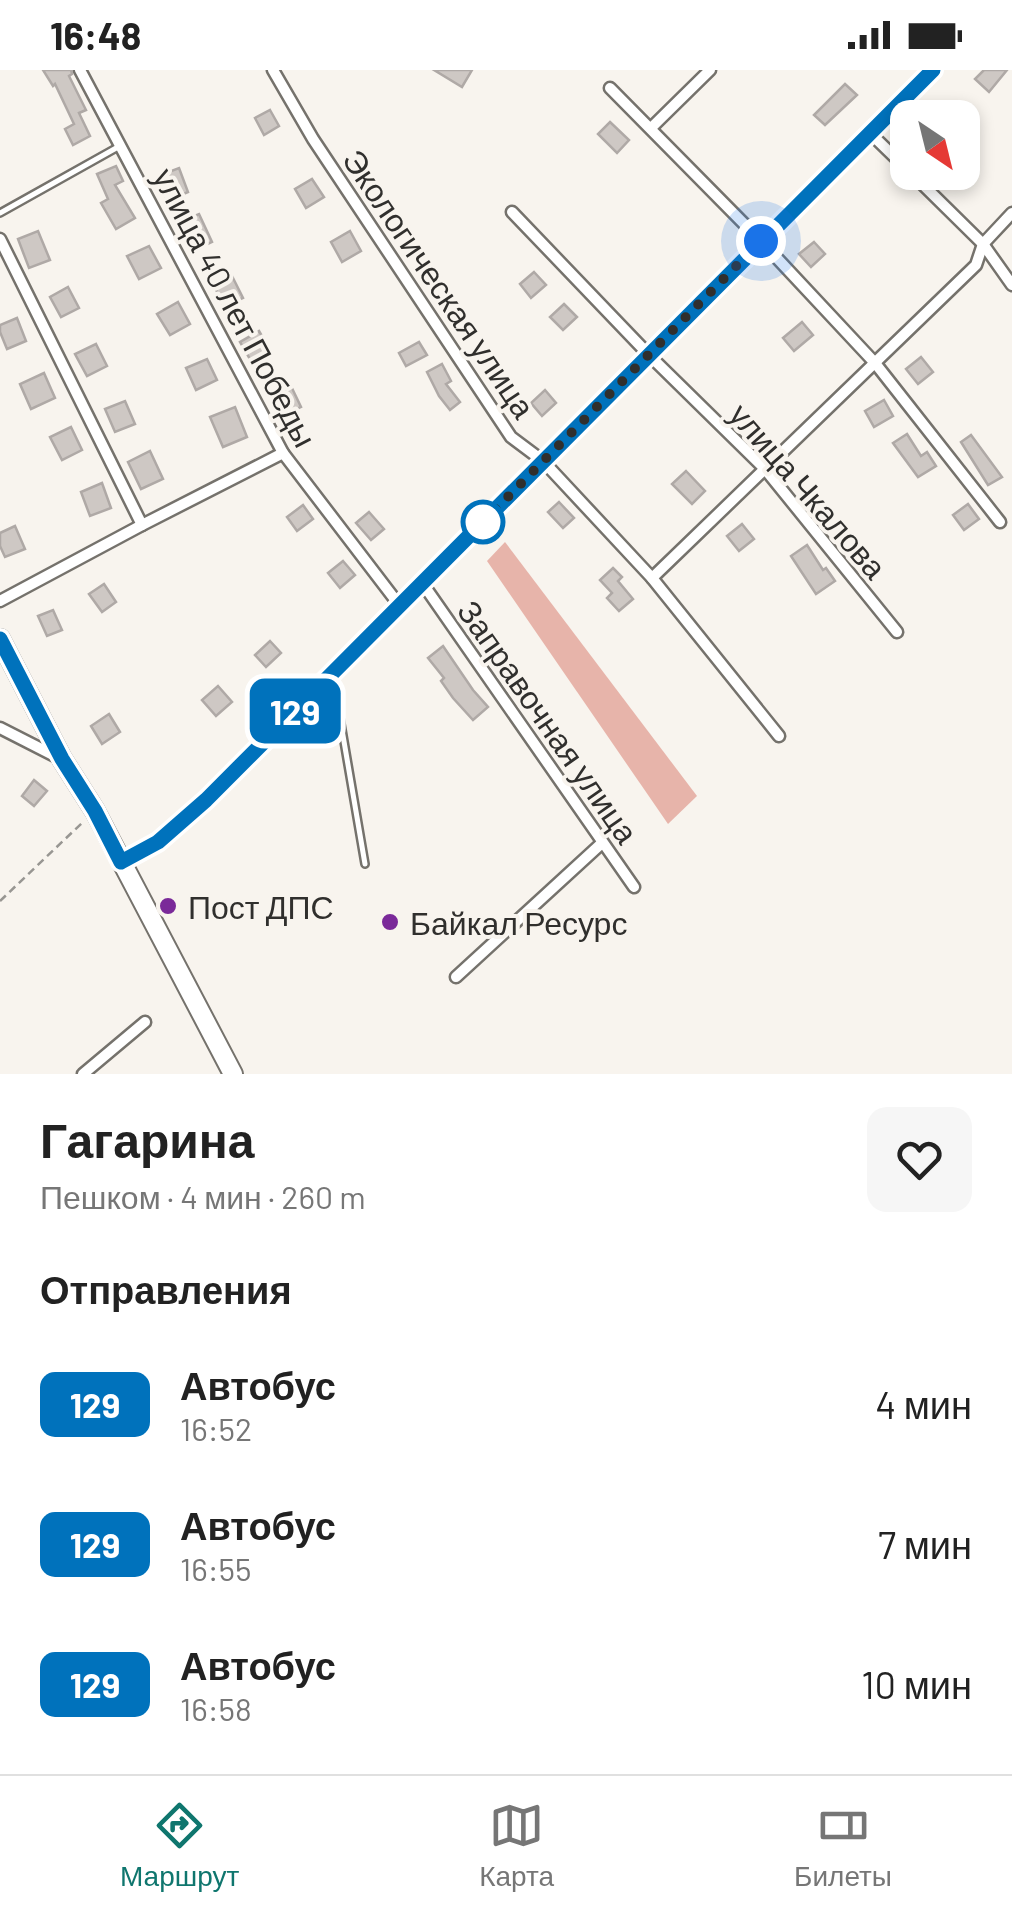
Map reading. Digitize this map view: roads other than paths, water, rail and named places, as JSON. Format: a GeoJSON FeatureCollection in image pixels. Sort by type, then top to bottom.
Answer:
{"type":"FeatureCollection","features":[{"type":"Feature","properties":{"kind":"highway"},"geometry":{"type":"LineString","coordinates":[[0,639],[233,1074]]}},
{"type":"Feature","properties":{"kind":"street","name":"улица 40 лет Победы"},"geometry":{"type":"LineString","coordinates":[[80,70],[282,453],[400,606]]}},
{"type":"Feature","properties":{"kind":"street","name":"Экологическая улица"},"geometry":{"type":"LineString","coordinates":[[273,70],[313,139],[511,437],[544,461],[652,578],[780,736]]}},
{"type":"Feature","properties":{"kind":"street"},"geometry":{"type":"LineString","coordinates":[[651,128],[710,70]]}},
{"type":"Feature","properties":{"kind":"street"},"geometry":{"type":"LineString","coordinates":[[121,862],[158,842],[206,800],[933,70]]}},
{"type":"Feature","properties":{"kind":"street"},"geometry":{"type":"LineString","coordinates":[[610,88],[875,363],[1000,522]]}},
{"type":"Feature","properties":{"kind":"street"},"geometry":{"type":"LineString","coordinates":[[870,133],[890,152]]}},
{"type":"Feature","properties":{"kind":"street"},"geometry":{"type":"LineString","coordinates":[[928,190],[983,244],[1012,285]]}},
{"type":"Feature","properties":{"kind":"street","name":"улица Чкалова"},"geometry":{"type":"LineString","coordinates":[[512,212],[649,355],[766,469],[897,632]]}},
{"type":"Feature","properties":{"kind":"street"},"geometry":{"type":"LineString","coordinates":[[652,578],[976,265],[983,244],[1012,213]]}},
{"type":"Feature","properties":{"kind":"street"},"geometry":{"type":"LineString","coordinates":[[0,239],[142,524]]}},
{"type":"Feature","properties":{"kind":"street"},"geometry":{"type":"LineString","coordinates":[[0,601],[282,453]]}},
{"type":"Feature","properties":{"kind":"street","name":"Заправочная улица"},"geometry":{"type":"LineString","coordinates":[[423,584],[634,887]]}},
{"type":"Feature","properties":{"kind":"street"},"geometry":{"type":"LineString","coordinates":[[0,728],[62,759]]}},
{"type":"Feature","properties":{"kind":"street"},"geometry":{"type":"LineString","coordinates":[[456,976],[602,843]]}},
{"type":"Feature","properties":{"kind":"street"},"geometry":{"type":"LineString","coordinates":[[83,1074],[146,1022]]}},
{"type":"Feature","properties":{"kind":"lane"},"geometry":{"type":"LineString","coordinates":[[0,214],[121,146]]}},
{"type":"Feature","properties":{"kind":"lane"},"geometry":{"type":"LineString","coordinates":[[316,690],[340,718],[365,864]]}},
{"type":"Feature","properties":{"kind":"place","name":"Пост ДПС"},"geometry":{"type":"Point","coordinates":[168,906]}},
{"type":"Feature","properties":{"kind":"place","name":"Байкал Ресурс"},"geometry":{"type":"Point","coordinates":[390,922]}}]}
